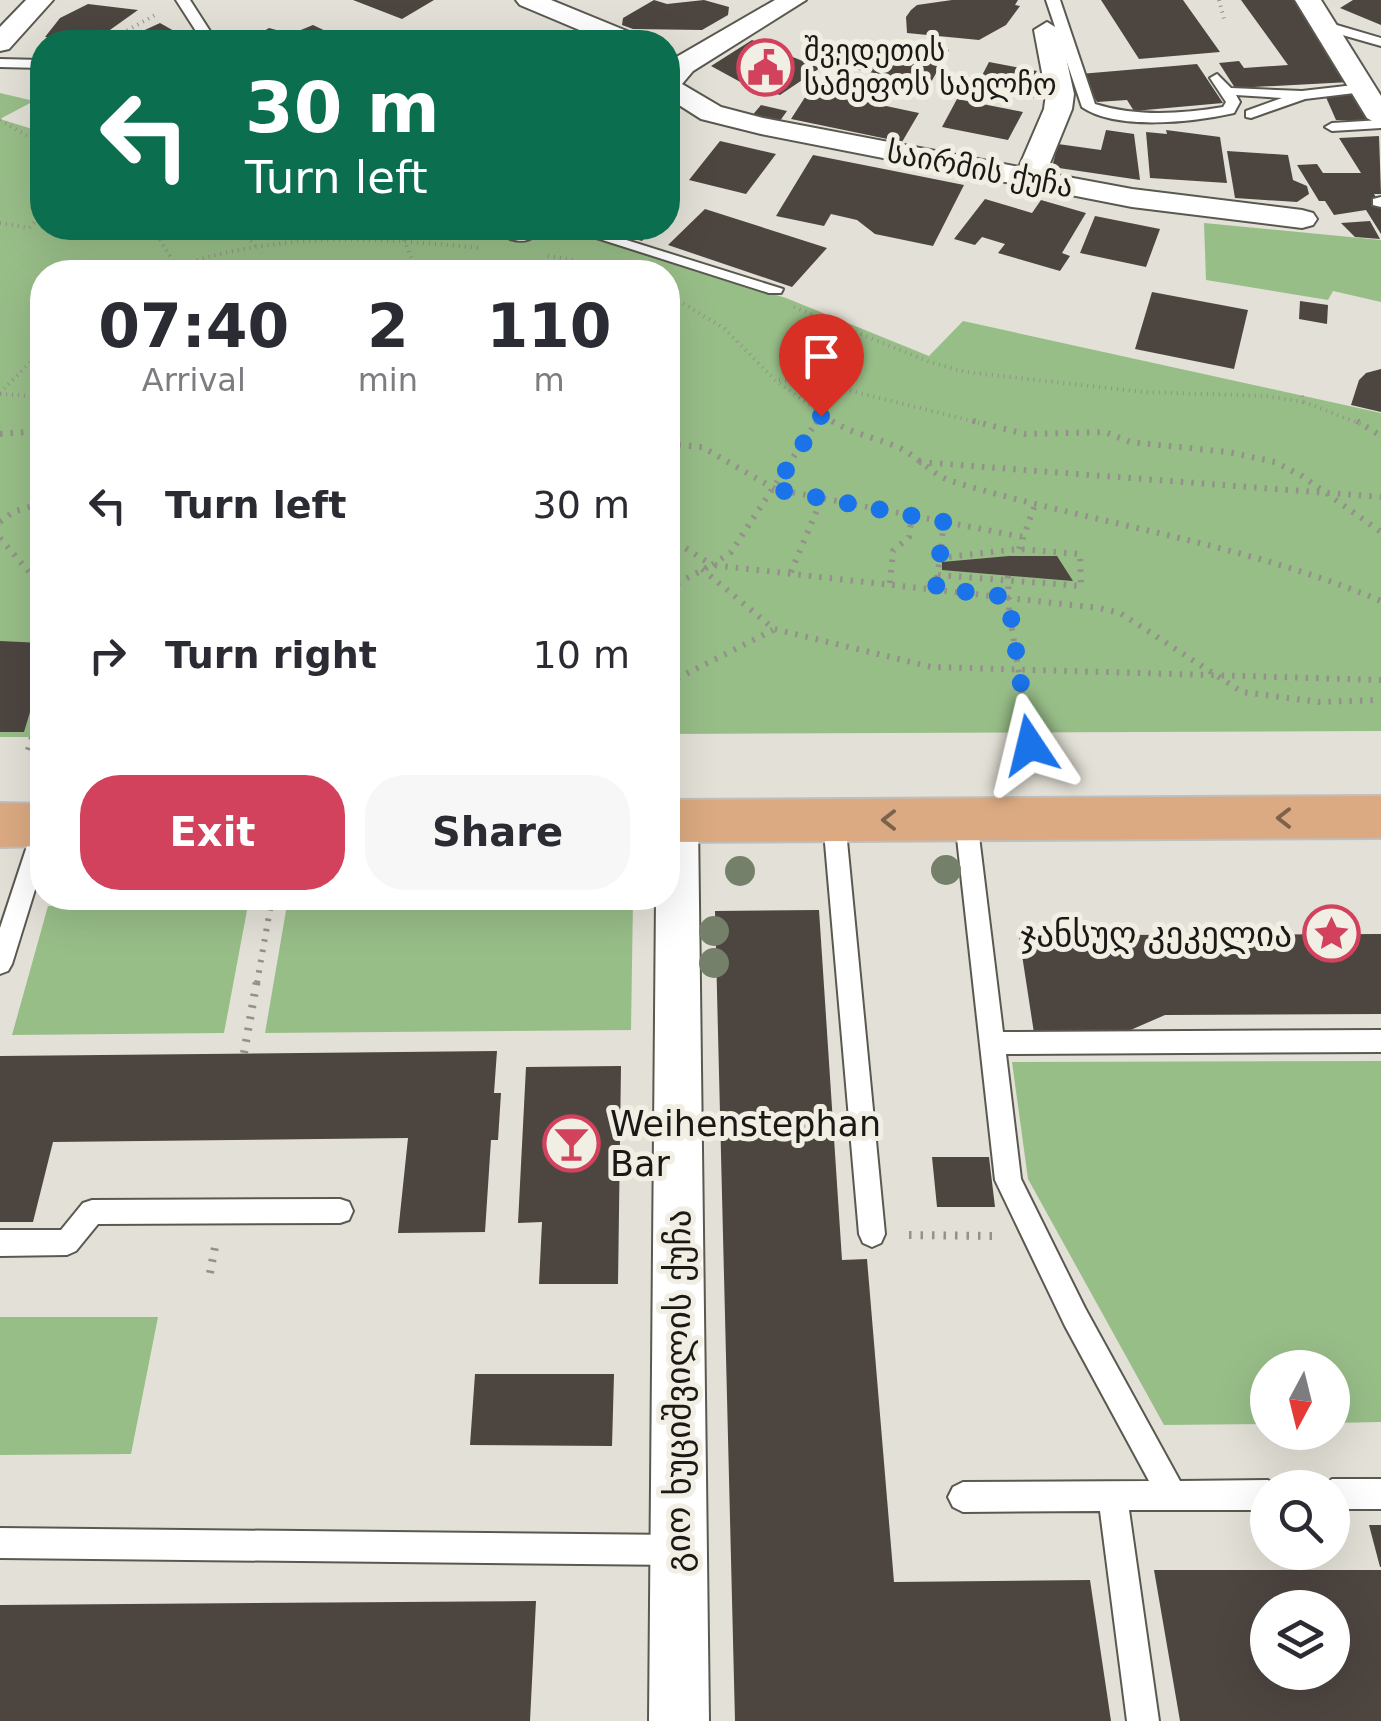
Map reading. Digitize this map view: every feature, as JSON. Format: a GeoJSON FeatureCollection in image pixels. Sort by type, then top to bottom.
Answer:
{"type":"FeatureCollection","features":[{"type":"Feature","properties":{"kind":"main road"},"geometry":{"type":"LineString","coordinates":[[680,822],[1381,817]]}},
{"type":"Feature","properties":{"kind":"main road"},"geometry":{"type":"LineString","coordinates":[[0,824],[30,825]]}},
{"type":"Feature","properties":{"kind":"street"},"geometry":{"type":"LineString","coordinates":[[0,43],[40,0]]}},
{"type":"Feature","properties":{"kind":"street"},"geometry":{"type":"LineString","coordinates":[[529,0],[601,30]]}},
{"type":"Feature","properties":{"kind":"street","name":"საირმის ქუჩა"},"geometry":{"type":"LineString","coordinates":[[680,68],[793,0]]}},
{"type":"Feature","properties":{"kind":"street"},"geometry":{"type":"LineString","coordinates":[[1308,0],[1381,119]]}},
{"type":"Feature","properties":{"kind":"street"},"geometry":{"type":"LineString","coordinates":[[1030,177],[1058,109],[1060,94],[1047,30]]}},
{"type":"Feature","properties":{"kind":"street","name":"საირმის ქუჩა"},"geometry":{"type":"LineString","coordinates":[[680,82],[710,113],[762,126],[990,173],[1196,209],[1302,219]]}},
{"type":"Feature","properties":{"kind":"street","name":"გიო ხუციშვილის ქუჩა"},"geometry":{"type":"LineString","coordinates":[[673,910],[679,1721]]}},
{"type":"Feature","properties":{"kind":"lane"},"geometry":{"type":"LineString","coordinates":[[183,0],[202,30]]}},
{"type":"Feature","properties":{"kind":"lane"},"geometry":{"type":"LineString","coordinates":[[1044,0],[1047,30]]}},
{"type":"Feature","properties":{"kind":"lane"},"geometry":{"type":"LineString","coordinates":[[1052,0],[1089,107],[1124,116],[1230,110],[1232,102],[1217,78]]}},
{"type":"Feature","properties":{"kind":"lane"},"geometry":{"type":"LineString","coordinates":[[1323,25],[1381,42]]}},
{"type":"Feature","properties":{"kind":"lane"},"geometry":{"type":"LineString","coordinates":[[0,63],[30,64]]}},
{"type":"Feature","properties":{"kind":"lane"},"geometry":{"type":"LineString","coordinates":[[1236,91],[1302,95],[1363,88]]}},
{"type":"Feature","properties":{"kind":"lane"},"geometry":{"type":"LineString","coordinates":[[1251,114],[1290,103],[1302,95]]}},
{"type":"Feature","properties":{"kind":"lane"},"geometry":{"type":"LineString","coordinates":[[1332,127],[1381,119]]}},
{"type":"Feature","properties":{"kind":"lane"},"geometry":{"type":"LineString","coordinates":[[613,240],[679,260]]}},
{"type":"Feature","properties":{"kind":"lane"},"geometry":{"type":"LineString","coordinates":[[680,260],[775,289]]}},
{"type":"Feature","properties":{"kind":"lane"},"geometry":{"type":"LineString","coordinates":[[834,820],[872,1234]]}},
{"type":"Feature","properties":{"kind":"lane"},"geometry":{"type":"LineString","coordinates":[[966,820],[1008,1180],[1174,1496]]}},
{"type":"Feature","properties":{"kind":"lane"},"geometry":{"type":"LineString","coordinates":[[0,964],[30,871]]}},
{"type":"Feature","properties":{"kind":"lane"},"geometry":{"type":"LineString","coordinates":[[993,1043],[1381,1041]]}},
{"type":"Feature","properties":{"kind":"lane"},"geometry":{"type":"LineString","coordinates":[[0,1243],[67,1242],[92,1212],[340,1211]]}},
{"type":"Feature","properties":{"kind":"lane"},"geometry":{"type":"LineString","coordinates":[[1350,1494],[1381,1494]]}},
{"type":"Feature","properties":{"kind":"lane"},"geometry":{"type":"LineString","coordinates":[[963,1497],[1250,1495]]}},
{"type":"Feature","properties":{"kind":"lane"},"geometry":{"type":"LineString","coordinates":[[1113,1497],[1143,1721]]}},
{"type":"Feature","properties":{"kind":"lane"},"geometry":{"type":"LineString","coordinates":[[0,1543],[678,1550]]}},
{"type":"Feature","properties":{"kind":"path"},"geometry":{"type":"LineString","coordinates":[[1219,0],[1224,19]]}},
{"type":"Feature","properties":{"kind":"path"},"geometry":{"type":"LineString","coordinates":[[128,30],[150,18]]}},
{"type":"Feature","properties":{"kind":"path"},"geometry":{"type":"LineString","coordinates":[[0,120],[30,137]]}},
{"type":"Feature","properties":{"kind":"path"},"geometry":{"type":"LineString","coordinates":[[0,223],[30,227]]}},
{"type":"Feature","properties":{"kind":"path"},"geometry":{"type":"LineString","coordinates":[[250,240],[256,246]]}},
{"type":"Feature","properties":{"kind":"path"},"geometry":{"type":"LineString","coordinates":[[209,260],[294,240]]}},
{"type":"Feature","properties":{"kind":"path"},"geometry":{"type":"LineString","coordinates":[[404,240],[412,260]]}},
{"type":"Feature","properties":{"kind":"path"},"geometry":{"type":"LineString","coordinates":[[521,240],[576,260]]}},
{"type":"Feature","properties":{"kind":"path"},"geometry":{"type":"LineString","coordinates":[[680,301],[724,328],[775,380],[821,416],[855,435],[898,447],[948,481],[1264,558],[1312,572],[1381,601]]}},
{"type":"Feature","properties":{"kind":"path"},"geometry":{"type":"LineString","coordinates":[[693,309],[703,304]]}},
{"type":"Feature","properties":{"kind":"path"},"geometry":{"type":"LineString","coordinates":[[792,306],[930,362],[966,372],[1144,392],[1303,399],[1349,416],[1381,436]]}},
{"type":"Feature","properties":{"kind":"path"},"geometry":{"type":"LineString","coordinates":[[0,393],[30,362]]}},
{"type":"Feature","properties":{"kind":"path"},"geometry":{"type":"LineString","coordinates":[[775,380],[819,383],[1025,434],[1104,432],[1130,442],[1228,452],[1275,462],[1302,476],[1381,532]]}},
{"type":"Feature","properties":{"kind":"path"},"geometry":{"type":"LineString","coordinates":[[0,393],[30,395]]}},
{"type":"Feature","properties":{"kind":"path"},"geometry":{"type":"LineString","coordinates":[[680,581],[730,552],[821,416]]}},
{"type":"Feature","properties":{"kind":"path"},"geometry":{"type":"LineString","coordinates":[[0,434],[30,432]]}},
{"type":"Feature","properties":{"kind":"path"},"geometry":{"type":"LineString","coordinates":[[680,445],[702,447],[774,489],[1022,536]]}},
{"type":"Feature","properties":{"kind":"path"},"geometry":{"type":"LineString","coordinates":[[918,462],[1381,497]]}},
{"type":"Feature","properties":{"kind":"path"},"geometry":{"type":"LineString","coordinates":[[791,572],[822,498]]}},
{"type":"Feature","properties":{"kind":"path"},"geometry":{"type":"LineString","coordinates":[[1019,549],[1036,502]]}},
{"type":"Feature","properties":{"kind":"path"},"geometry":{"type":"LineString","coordinates":[[0,522],[13,512],[30,507]]}},
{"type":"Feature","properties":{"kind":"path"},"geometry":{"type":"LineString","coordinates":[[890,583],[893,552],[909,537],[912,516]]}},
{"type":"Feature","properties":{"kind":"path"},"geometry":{"type":"LineString","coordinates":[[936,588],[944,522]]}},
{"type":"Feature","properties":{"kind":"path"},"geometry":{"type":"LineString","coordinates":[[0,538],[30,577]]}},
{"type":"Feature","properties":{"kind":"path"},"geometry":{"type":"LineString","coordinates":[[680,545],[712,565],[1120,612],[1242,692],[1319,702],[1381,700]]}},
{"type":"Feature","properties":{"kind":"path"},"geometry":{"type":"LineString","coordinates":[[938,558],[1008,554],[1019,549],[1080,554],[1081,586],[938,574]]}},
{"type":"Feature","properties":{"kind":"path"},"geometry":{"type":"LineString","coordinates":[[702,569],[774,629],[932,667],[1381,680]]}},
{"type":"Feature","properties":{"kind":"path"},"geometry":{"type":"LineString","coordinates":[[1008,578],[1030,745]]}},
{"type":"Feature","properties":{"kind":"path"},"geometry":{"type":"LineString","coordinates":[[680,678],[774,629]]}},
{"type":"Feature","properties":{"kind":"path"},"geometry":{"type":"LineString","coordinates":[[28,750],[30,744]]}},
{"type":"Feature","properties":{"kind":"path"},"geometry":{"type":"LineString","coordinates":[[244,1053],[270,910]]}},
{"type":"Feature","properties":{"kind":"path"},"geometry":{"type":"LineString","coordinates":[[872,1234],[1036,1237]]}},
{"type":"Feature","properties":{"kind":"path"},"geometry":{"type":"LineString","coordinates":[[210,1273],[216,1242]]}},
{"type":"Feature","properties":{"kind":"green space"},"geometry":{"type":"Polygon","coordinates":[[[0,93],[30,100],[30,103],[0,119],[0,93]]]}},
{"type":"Feature","properties":{"kind":"green space"},"geometry":{"type":"Polygon","coordinates":[[[0,119],[30,128],[30,240],[598,240],[663,260],[30,260],[30,737],[0,737],[0,119]]]}},
{"type":"Feature","properties":{"kind":"green space"},"geometry":{"type":"Polygon","coordinates":[[[1204,223],[1381,240],[1381,302],[1333,291],[1328,300],[1206,280],[1204,223]]]}},
{"type":"Feature","properties":{"kind":"green space"},"geometry":{"type":"Polygon","coordinates":[[[680,265],[786,298],[929,356],[963,321],[1381,413],[1381,731],[680,734],[680,265]]]}},
{"type":"Feature","properties":{"kind":"green space"},"geometry":{"type":"Polygon","coordinates":[[[47,910],[247,910],[224,1033],[12,1035],[47,910]]]}},
{"type":"Feature","properties":{"kind":"green space"},"geometry":{"type":"Polygon","coordinates":[[[286,910],[633,910],[631,1030],[265,1033],[286,910]]]}},
{"type":"Feature","properties":{"kind":"green space"},"geometry":{"type":"Polygon","coordinates":[[[1381,1061],[1381,1422],[1350,1423],[1350,1350],[1250,1350],[1250,1424],[1164,1425],[1028,1179],[1012,1062],[1381,1061]]]}},
{"type":"Feature","properties":{"kind":"green space"},"geometry":{"type":"Polygon","coordinates":[[[0,1317],[158,1317],[131,1454],[0,1455],[0,1317]]]}},
{"type":"Feature","properties":{"kind":"building"},"geometry":{"type":"Polygon","coordinates":[[[353,0],[434,0],[402,19],[353,0]]]}},
{"type":"Feature","properties":{"kind":"building"},"geometry":{"type":"Polygon","coordinates":[[[654,0],[667,4],[704,0],[729,7],[728,15],[702,30],[633,29],[622,25],[623,18],[654,0]]]}},
{"type":"Feature","properties":{"kind":"building"},"geometry":{"type":"Polygon","coordinates":[[[952,0],[1018,0],[1015,5],[1020,6],[1006,25],[979,40],[907,33],[906,17],[917,5],[952,0]]]}},
{"type":"Feature","properties":{"kind":"building"},"geometry":{"type":"Polygon","coordinates":[[[1101,0],[1183,0],[1220,52],[1139,59],[1101,0]]]}},
{"type":"Feature","properties":{"kind":"building"},"geometry":{"type":"Polygon","coordinates":[[[1241,0],[1296,0],[1350,82],[1235,88],[1219,63],[1239,61],[1244,68],[1288,65],[1241,0]]]}},
{"type":"Feature","properties":{"kind":"building"},"geometry":{"type":"Polygon","coordinates":[[[1353,0],[1381,0],[1381,25],[1340,8],[1353,0]]]}},
{"type":"Feature","properties":{"kind":"building"},"geometry":{"type":"Polygon","coordinates":[[[88,4],[138,10],[110,30],[51,30],[60,18],[88,4]]]}},
{"type":"Feature","properties":{"kind":"building"},"geometry":{"type":"Polygon","coordinates":[[[160,23],[172,30],[145,30],[160,23]]]}},
{"type":"Feature","properties":{"kind":"building","name":"შვედეთის სამეფოს საელჩო"},"geometry":{"type":"Polygon","coordinates":[[[752,40],[820,68],[780,95],[744,84],[711,66],[752,40]]]}},
{"type":"Feature","properties":{"kind":"building"},"geometry":{"type":"Polygon","coordinates":[[[913,43],[949,50],[930,84],[854,69],[869,45],[907,53],[913,43]]]}},
{"type":"Feature","properties":{"kind":"building"},"geometry":{"type":"Polygon","coordinates":[[[989,62],[1037,71],[1033,77],[1043,79],[1034,98],[976,87],[989,62]]]}},
{"type":"Feature","properties":{"kind":"building"},"geometry":{"type":"Polygon","coordinates":[[[1197,64],[1223,103],[1134,111],[1127,100],[1097,102],[1080,74],[1197,64]]]}},
{"type":"Feature","properties":{"kind":"building"},"geometry":{"type":"Polygon","coordinates":[[[809,91],[919,113],[902,142],[791,119],[809,91]]]}},
{"type":"Feature","properties":{"kind":"building"},"geometry":{"type":"Polygon","coordinates":[[[1325,95],[1357,95],[1369,121],[1336,120],[1325,95]]]}},
{"type":"Feature","properties":{"kind":"building"},"geometry":{"type":"Polygon","coordinates":[[[957,99],[1023,112],[1008,140],[942,127],[957,99]]]}},
{"type":"Feature","properties":{"kind":"building"},"geometry":{"type":"Polygon","coordinates":[[[761,105],[787,111],[777,125],[750,118],[761,105]]]}},
{"type":"Feature","properties":{"kind":"building"},"geometry":{"type":"Polygon","coordinates":[[[1106,130],[1134,134],[1140,180],[1052,167],[1058,144],[1101,150],[1106,130]]]}},
{"type":"Feature","properties":{"kind":"building"},"geometry":{"type":"Polygon","coordinates":[[[1166,130],[1220,137],[1227,183],[1150,178],[1146,132],[1167,134],[1166,130]]]}},
{"type":"Feature","properties":{"kind":"building"},"geometry":{"type":"Polygon","coordinates":[[[1379,136],[1381,194],[1374,194],[1381,205],[1381,234],[1366,210],[1334,215],[1325,201],[1319,201],[1297,165],[1317,164],[1323,173],[1361,173],[1339,138],[1379,136]]]}},
{"type":"Feature","properties":{"kind":"building"},"geometry":{"type":"Polygon","coordinates":[[[720,141],[776,154],[746,194],[689,180],[720,141]]]}},
{"type":"Feature","properties":{"kind":"building"},"geometry":{"type":"Polygon","coordinates":[[[1227,151],[1288,155],[1293,180],[1307,186],[1309,194],[1297,202],[1235,198],[1227,151]]]}},
{"type":"Feature","properties":{"kind":"building"},"geometry":{"type":"Polygon","coordinates":[[[813,155],[964,185],[933,246],[875,234],[857,220],[831,214],[824,226],[776,216],[813,155]]]}},
{"type":"Feature","properties":{"kind":"building"},"geometry":{"type":"Polygon","coordinates":[[[985,199],[1032,213],[1041,200],[1086,213],[1062,253],[1070,256],[1060,271],[998,253],[1005,244],[982,237],[975,245],[954,239],[985,199]]]}},
{"type":"Feature","properties":{"kind":"building"},"geometry":{"type":"Polygon","coordinates":[[[705,209],[827,248],[792,287],[668,245],[680,240],[680,233],[705,209]]]}},
{"type":"Feature","properties":{"kind":"building"},"geometry":{"type":"Polygon","coordinates":[[[1095,216],[1160,229],[1146,267],[1080,253],[1095,216]]]}},
{"type":"Feature","properties":{"kind":"building"},"geometry":{"type":"Polygon","coordinates":[[[1370,221],[1380,239],[1355,237],[1341,223],[1370,221]]]}},
{"type":"Feature","properties":{"kind":"building"},"geometry":{"type":"Polygon","coordinates":[[[1152,292],[1248,310],[1234,369],[1135,349],[1152,292]]]}},
{"type":"Feature","properties":{"kind":"building"},"geometry":{"type":"Polygon","coordinates":[[[1300,301],[1328,305],[1327,324],[1299,319],[1300,301]]]}},
{"type":"Feature","properties":{"kind":"building"},"geometry":{"type":"Polygon","coordinates":[[[1381,369],[1381,412],[1351,405],[1359,380],[1366,373],[1381,369]]]}},
{"type":"Feature","properties":{"kind":"building"},"geometry":{"type":"Polygon","coordinates":[[[1057,556],[1073,581],[942,570],[942,562],[1057,556]]]}},
{"type":"Feature","properties":{"kind":"building"},"geometry":{"type":"Polygon","coordinates":[[[0,641],[30,642],[30,712],[24,732],[0,732],[0,641]]]}},
{"type":"Feature","properties":{"kind":"building"},"geometry":{"type":"Polygon","coordinates":[[[819,910],[842,1260],[867,1259],[894,1582],[1090,1580],[1111,1721],[735,1721],[715,911],[819,910]]]}},
{"type":"Feature","properties":{"kind":"building"},"geometry":{"type":"Polygon","coordinates":[[[1107,928],[1108,935],[1381,934],[1381,1014],[1165,1015],[1126,1032],[1034,1033],[1018,929],[1107,928]]]}},
{"type":"Feature","properties":{"kind":"building"},"geometry":{"type":"Polygon","coordinates":[[[497,1051],[494,1093],[501,1093],[498,1140],[491,1140],[485,1232],[398,1233],[408,1138],[53,1142],[33,1222],[0,1222],[0,1056],[497,1051]]]}},
{"type":"Feature","properties":{"kind":"building","name":"Weihenstephan Bar"},"geometry":{"type":"Polygon","coordinates":[[[621,1066],[618,1284],[539,1284],[542,1222],[518,1223],[526,1067],[621,1066]]]}},
{"type":"Feature","properties":{"kind":"building"},"geometry":{"type":"Polygon","coordinates":[[[932,1157],[989,1157],[995,1207],[937,1207],[932,1157]]]}},
{"type":"Feature","properties":{"kind":"building"},"geometry":{"type":"Polygon","coordinates":[[[475,1374],[614,1374],[612,1446],[470,1445],[475,1374]]]}},
{"type":"Feature","properties":{"kind":"building"},"geometry":{"type":"Polygon","coordinates":[[[1369,1525],[1381,1525],[1381,1567],[1380,1567],[1369,1525]]]}},
{"type":"Feature","properties":{"kind":"building"},"geometry":{"type":"Polygon","coordinates":[[[1154,1570],[1381,1570],[1381,1721],[1180,1721],[1154,1570]]]}},
{"type":"Feature","properties":{"kind":"building"},"geometry":{"type":"Polygon","coordinates":[[[536,1601],[530,1721],[0,1721],[0,1605],[536,1601]]]}},
{"type":"Feature","properties":{"kind":"place","name":"შვედეთის სამეფოს საელჩო"},"geometry":{"type":"Point","coordinates":[765,67]}},
{"type":"Feature","properties":{"kind":"place","name":"ჯანსუღ კეკელია"},"geometry":{"type":"Point","coordinates":[1331,934]}},
{"type":"Feature","properties":{"kind":"place","name":"Weihenstephan Bar"},"geometry":{"type":"Point","coordinates":[571,1144]}},
{"type":"Feature","properties":{"kind":"route"},"geometry":{"type":"LineString","coordinates":[[821,416],[774,489],[944,522],[936,588],[1008,597],[1030,745]]}}]}
